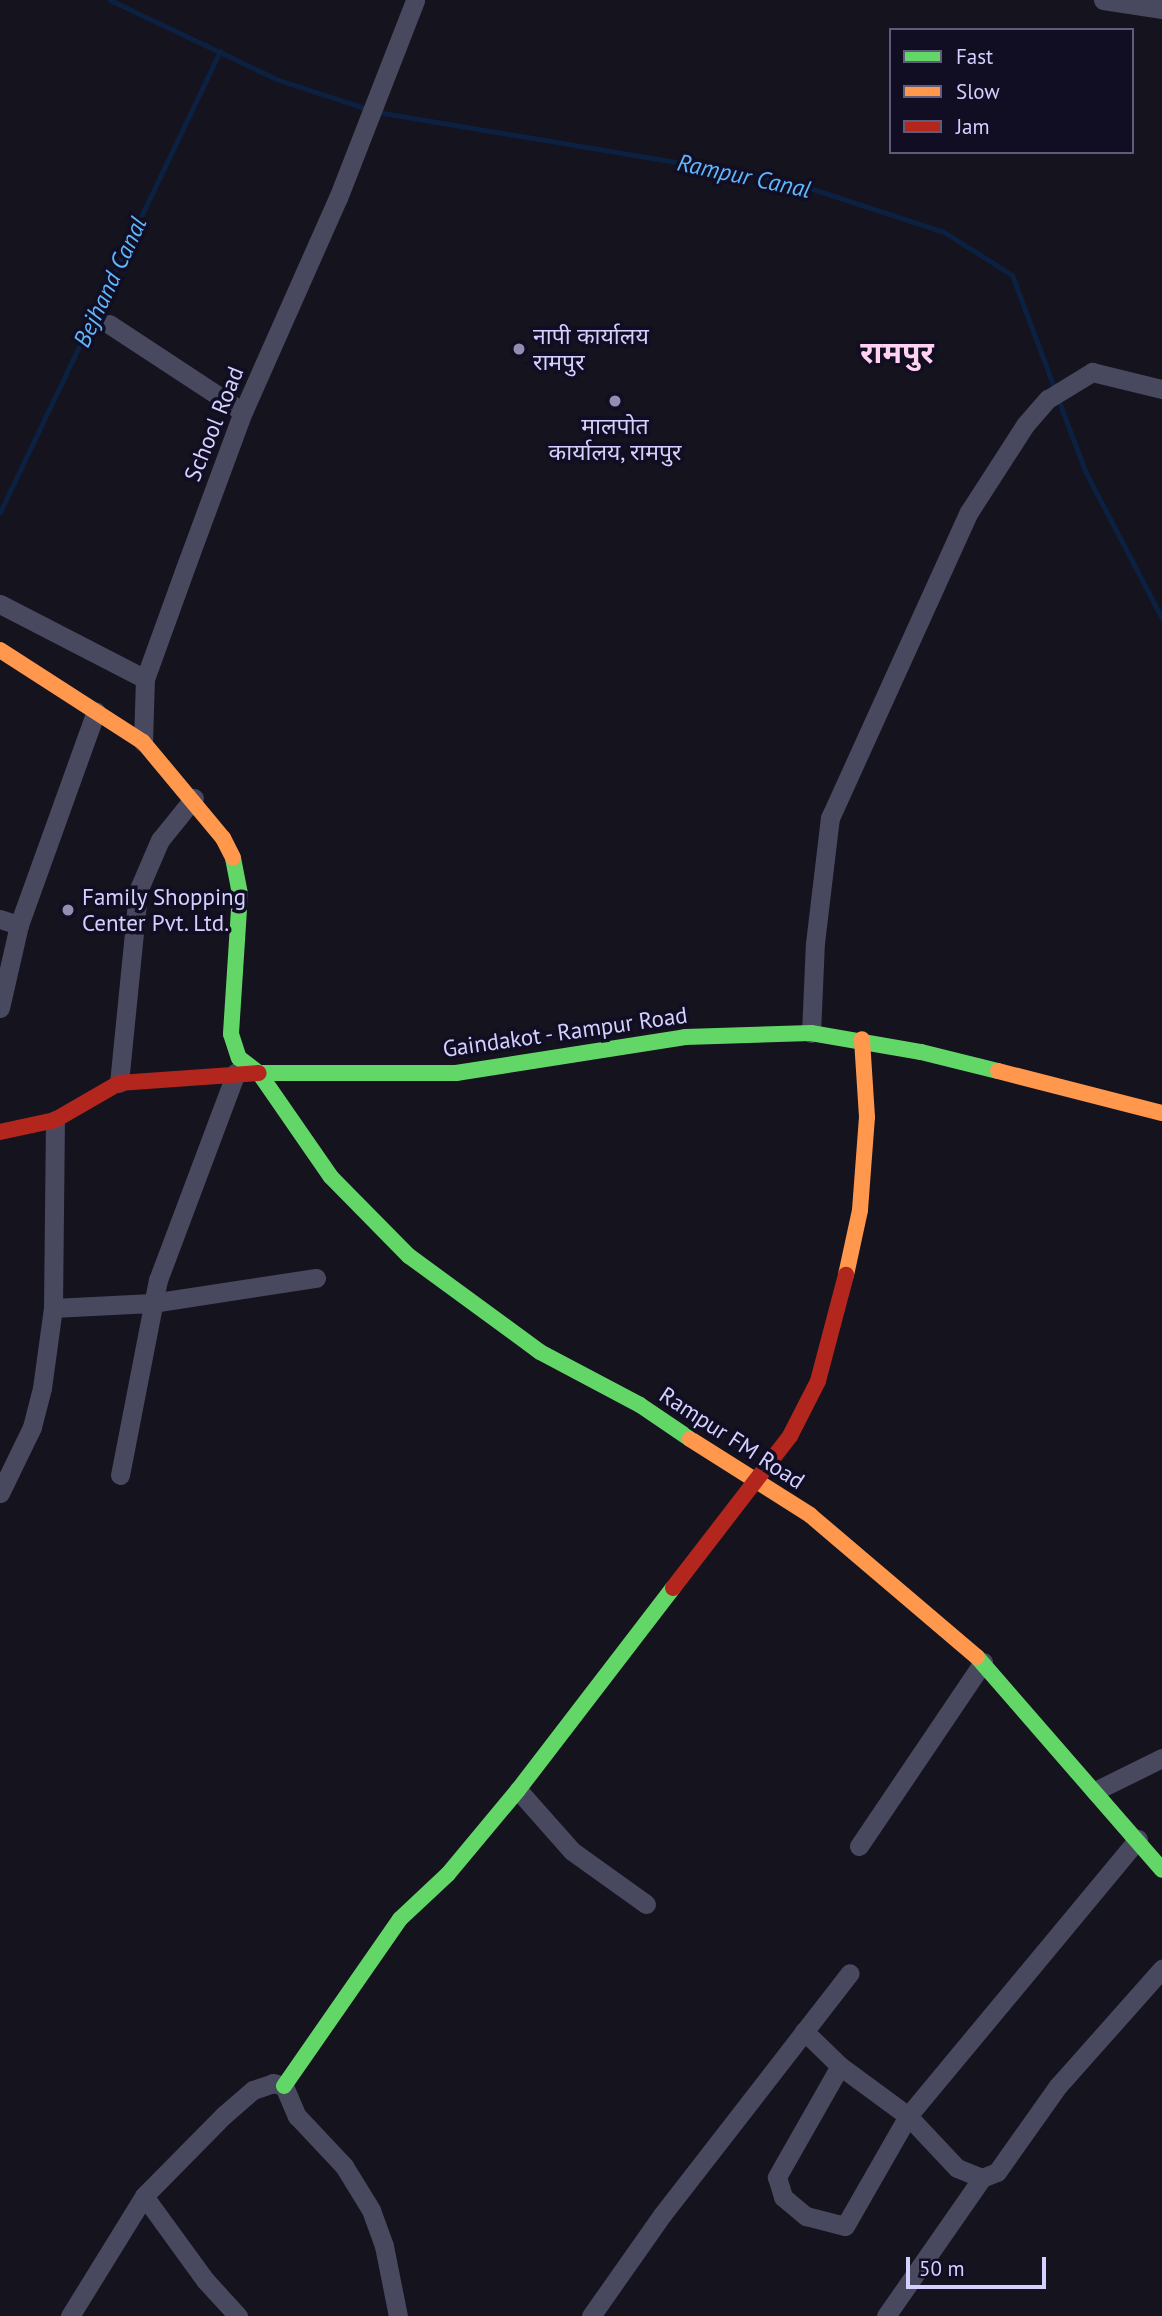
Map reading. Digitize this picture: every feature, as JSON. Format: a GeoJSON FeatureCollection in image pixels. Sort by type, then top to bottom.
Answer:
{"type":"FeatureCollection","features":[{"type":"Feature","properties":{"kind":"street","name":"School Road"},"geometry":{"type":"LineString","coordinates":[[143,741],[145,679],[243,412],[338,198],[375,96],[415,0]]}},
{"type":"Feature","properties":{"kind":"street"},"geometry":{"type":"LineString","coordinates":[[1103,0],[1162,9]]}},
{"type":"Feature","properties":{"kind":"street"},"geometry":{"type":"LineString","coordinates":[[109,324],[243,412]]}},
{"type":"Feature","properties":{"kind":"street"},"geometry":{"type":"LineString","coordinates":[[811,1033],[815,943],[830,818],[969,512],[1025,425],[1048,399],[1092,372],[1162,389]]}},
{"type":"Feature","properties":{"kind":"street"},"geometry":{"type":"LineString","coordinates":[[0,604],[145,679]]}},
{"type":"Feature","properties":{"kind":"street"},"geometry":{"type":"LineString","coordinates":[[0,650],[143,741],[194,798],[223,838],[238,874],[240,922],[231,1034],[239,1058],[259,1073]]}},
{"type":"Feature","properties":{"kind":"street"},"geometry":{"type":"LineString","coordinates":[[0,1008],[19,925],[96,711]]}},
{"type":"Feature","properties":{"kind":"street"},"geometry":{"type":"LineString","coordinates":[[0,1132],[55,1120],[119,1083],[138,891],[160,840],[194,798]]}},
{"type":"Feature","properties":{"kind":"street"},"geometry":{"type":"LineString","coordinates":[[0,919],[19,925]]}},
{"type":"Feature","properties":{"kind":"street","name":"Gaindakot - Rampur Road"},"geometry":{"type":"LineString","coordinates":[[119,1083],[236,1072],[456,1073],[685,1037],[811,1033],[862,1039],[1162,1113]]}},
{"type":"Feature","properties":{"kind":"street"},"geometry":{"type":"LineString","coordinates":[[284,2086],[400,1919],[448,1874],[518,1790],[751,1481],[790,1436],[818,1381],[833,1336],[860,1210],[867,1117],[862,1039]]}},
{"type":"Feature","properties":{"kind":"street"},"geometry":{"type":"LineString","coordinates":[[120,1475],[152,1303],[236,1072]]}},
{"type":"Feature","properties":{"kind":"street","name":"Rampur FM Road"},"geometry":{"type":"LineString","coordinates":[[259,1073],[331,1177],[409,1256],[540,1352],[640,1405],[751,1481],[810,1515],[983,1662],[1162,1870]]}},
{"type":"Feature","properties":{"kind":"street"},"geometry":{"type":"LineString","coordinates":[[0,1493],[32,1427],[53,1308],[55,1120]]}},
{"type":"Feature","properties":{"kind":"street"},"geometry":{"type":"LineString","coordinates":[[53,1308],[152,1303],[316,1278]]}},
{"type":"Feature","properties":{"kind":"street"},"geometry":{"type":"LineString","coordinates":[[859,1846],[983,1662]]}},
{"type":"Feature","properties":{"kind":"street"},"geometry":{"type":"LineString","coordinates":[[1095,1791],[1162,1758]]}},
{"type":"Feature","properties":{"kind":"street"},"geometry":{"type":"LineString","coordinates":[[518,1790],[572,1851],[646,1904]]}},
{"type":"Feature","properties":{"kind":"street"},"geometry":{"type":"LineString","coordinates":[[840,2066],[777,2177],[783,2197],[806,2216],[845,2226],[908,2116],[1138,1839]]}},
{"type":"Feature","properties":{"kind":"street"},"geometry":{"type":"LineString","coordinates":[[886,2316],[982,2178],[997,2172],[1058,2086],[1162,1969]]}},
{"type":"Feature","properties":{"kind":"street"},"geometry":{"type":"LineString","coordinates":[[591,2316],[850,1973]]}},
{"type":"Feature","properties":{"kind":"street"},"geometry":{"type":"LineString","coordinates":[[804,2031],[840,2066],[908,2116],[957,2168],[982,2178]]}},
{"type":"Feature","properties":{"kind":"street"},"geometry":{"type":"LineString","coordinates":[[71,2316],[144,2196],[253,2090],[272,2083],[284,2086]]}},
{"type":"Feature","properties":{"kind":"street"},"geometry":{"type":"LineString","coordinates":[[284,2086],[297,2116],[344,2166],[371,2210],[384,2246],[398,2316]]}},
{"type":"Feature","properties":{"kind":"street"},"geometry":{"type":"LineString","coordinates":[[144,2196],[205,2280],[238,2316]]}},
{"type":"Feature","properties":{"kind":"waterway","name":"Rampur Canal"},"geometry":{"type":"LineString","coordinates":[[110,0],[276,79],[367,109]]}},
{"type":"Feature","properties":{"kind":"waterway","name":"Bejhand Canal"},"geometry":{"type":"LineString","coordinates":[[0,512],[220,51]]}},
{"type":"Feature","properties":{"kind":"waterway","name":"Rampur Canal"},"geometry":{"type":"LineString","coordinates":[[377,112],[785,180],[944,232],[1012,275],[1055,390]]}},
{"type":"Feature","properties":{"kind":"waterway","name":"Rampur Canal"},"geometry":{"type":"LineString","coordinates":[[1058,399],[1085,471],[1162,618]]}},
{"type":"Feature","properties":{"kind":"traffic: fast"},"geometry":{"type":"LineString","coordinates":[[233,858],[240,894],[231,1034],[239,1058],[259,1073],[456,1073],[685,1037],[811,1033],[921,1052],[998,1071]]}},
{"type":"Feature","properties":{"kind":"traffic: fast"},"geometry":{"type":"LineString","coordinates":[[259,1073],[331,1177],[409,1256],[540,1352],[640,1405],[690,1439]]}},
{"type":"Feature","properties":{"kind":"traffic: fast"},"geometry":{"type":"LineString","coordinates":[[284,2086],[400,1919],[448,1874],[518,1790],[673,1588]]}},
{"type":"Feature","properties":{"kind":"traffic: fast"},"geometry":{"type":"LineString","coordinates":[[977,1657],[1162,1870]]}},
{"type":"Feature","properties":{"kind":"traffic: slow"},"geometry":{"type":"LineString","coordinates":[[0,650],[143,742],[223,838],[233,858]]}},
{"type":"Feature","properties":{"kind":"traffic: slow"},"geometry":{"type":"LineString","coordinates":[[846,1275],[860,1210],[867,1117],[862,1039]]}},
{"type":"Feature","properties":{"kind":"traffic: slow"},"geometry":{"type":"LineString","coordinates":[[998,1071],[1162,1113]]}},
{"type":"Feature","properties":{"kind":"traffic: slow"},"geometry":{"type":"LineString","coordinates":[[690,1439],[810,1515],[977,1657]]}},
{"type":"Feature","properties":{"kind":"traffic: jam"},"geometry":{"type":"LineString","coordinates":[[0,1132],[55,1120],[119,1083],[259,1073]]}},
{"type":"Feature","properties":{"kind":"traffic: jam"},"geometry":{"type":"LineString","coordinates":[[673,1588],[790,1436],[818,1381],[846,1275]]}},
{"type":"Feature","properties":{"kind":"place","name":"नापी कार्यालय रामपुर"},"geometry":{"type":"Point","coordinates":[519,349]}},
{"type":"Feature","properties":{"kind":"place","name":"मालपोत कार्यालय, रामपुर"},"geometry":{"type":"Point","coordinates":[615,401]}},
{"type":"Feature","properties":{"kind":"place","name":"Family Shopping Center Pvt. Ltd."},"geometry":{"type":"Point","coordinates":[68,910]}},
{"type":"Feature","properties":{"kind":"district","name":"रामपुर"},"geometry":{"type":"Point","coordinates":[897,352]}}]}
